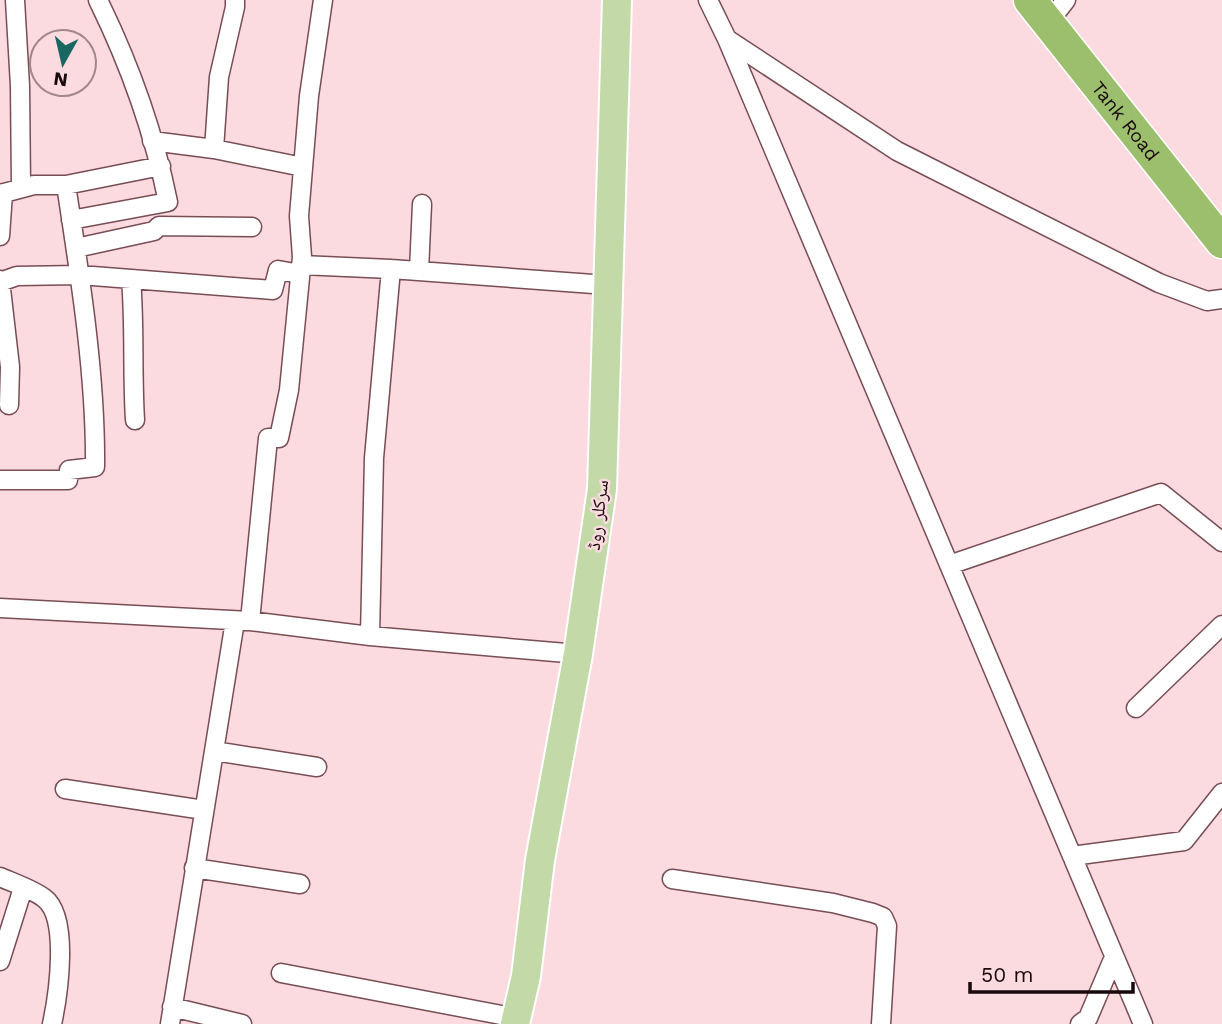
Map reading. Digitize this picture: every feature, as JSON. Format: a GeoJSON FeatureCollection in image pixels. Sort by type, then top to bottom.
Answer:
{"type":"FeatureCollection","features":[{"type":"Feature","properties":{"kind":"highway","name":"Tank Road"},"geometry":{"type":"LineString","coordinates":[[1048,8],[1222,242]]}},
{"type":"Feature","properties":{"kind":"main road","name":"سرکلر روڈ"},"geometry":{"type":"LineString","coordinates":[[516,1021],[526,976],[540,860],[578,654],[602,489],[617,0]]}},
{"type":"Feature","properties":{"kind":"street"},"geometry":{"type":"LineString","coordinates":[[15,0],[9,26],[21,187]]}},
{"type":"Feature","properties":{"kind":"street"},"geometry":{"type":"LineString","coordinates":[[71,220],[168,202],[161,166],[120,44],[98,0]]}},
{"type":"Feature","properties":{"kind":"street"},"geometry":{"type":"LineString","coordinates":[[214,149],[219,76],[235,0]]}},
{"type":"Feature","properties":{"kind":"street"},"geometry":{"type":"LineString","coordinates":[[242,1024],[171,1015],[214,751],[242,621],[268,438],[279,438],[286,402],[300,270],[299,216],[309,96],[323,0]]}},
{"type":"Feature","properties":{"kind":"street"},"geometry":{"type":"LineString","coordinates":[[708,0],[727,39],[1143,1024]]}},
{"type":"Feature","properties":{"kind":"street"},"geometry":{"type":"LineString","coordinates":[[727,39],[897,151],[1159,283],[1207,301],[1222,299]]}},
{"type":"Feature","properties":{"kind":"street"},"geometry":{"type":"LineString","coordinates":[[152,141],[214,149],[303,167]]}},
{"type":"Feature","properties":{"kind":"street"},"geometry":{"type":"LineString","coordinates":[[0,236],[1,193],[21,187],[66,185],[161,166]]}},
{"type":"Feature","properties":{"kind":"street"},"geometry":{"type":"LineString","coordinates":[[0,480],[68,480],[69,470],[95,467],[95,435],[80,275],[66,185]]}},
{"type":"Feature","properties":{"kind":"street"},"geometry":{"type":"LineString","coordinates":[[419,271],[422,204]]}},
{"type":"Feature","properties":{"kind":"street"},"geometry":{"type":"LineString","coordinates":[[76,248],[155,231],[159,226],[252,227]]}},
{"type":"Feature","properties":{"kind":"street"},"geometry":{"type":"LineString","coordinates":[[9,405],[10,367],[0,281],[17,276],[80,275],[273,290],[278,270],[391,269],[607,285]]}},
{"type":"Feature","properties":{"kind":"street"},"geometry":{"type":"LineString","coordinates":[[370,636],[374,458],[391,269]]}},
{"type":"Feature","properties":{"kind":"street"},"geometry":{"type":"LineString","coordinates":[[131,279],[135,321],[132,377],[135,420]]}},
{"type":"Feature","properties":{"kind":"street"},"geometry":{"type":"LineString","coordinates":[[949,565],[1161,493],[1222,542]]}},
{"type":"Feature","properties":{"kind":"street"},"geometry":{"type":"LineString","coordinates":[[0,608],[242,621],[370,636],[578,654]]}},
{"type":"Feature","properties":{"kind":"street"},"geometry":{"type":"LineString","coordinates":[[1136,708],[1222,625]]}},
{"type":"Feature","properties":{"kind":"street"},"geometry":{"type":"LineString","coordinates":[[214,751],[317,767]]}},
{"type":"Feature","properties":{"kind":"street"},"geometry":{"type":"LineString","coordinates":[[65,789],[204,810]]}},
{"type":"Feature","properties":{"kind":"street"},"geometry":{"type":"LineString","coordinates":[[1072,856],[1184,841],[1222,793]]}},
{"type":"Feature","properties":{"kind":"street"},"geometry":{"type":"LineString","coordinates":[[194,868],[300,884]]}},
{"type":"Feature","properties":{"kind":"street"},"geometry":{"type":"LineString","coordinates":[[0,877],[46,899],[58,919],[60,986],[52,1024]]}},
{"type":"Feature","properties":{"kind":"street"},"geometry":{"type":"LineString","coordinates":[[672,879],[833,903],[883,917],[887,926],[881,1024]]}},
{"type":"Feature","properties":{"kind":"street"},"geometry":{"type":"LineString","coordinates":[[0,961],[23,888]]}},
{"type":"Feature","properties":{"kind":"street"},"geometry":{"type":"LineString","coordinates":[[1080,1024],[1088,1018],[1114,957]]}},
{"type":"Feature","properties":{"kind":"street"},"geometry":{"type":"LineString","coordinates":[[281,973],[516,1021]]}}]}
